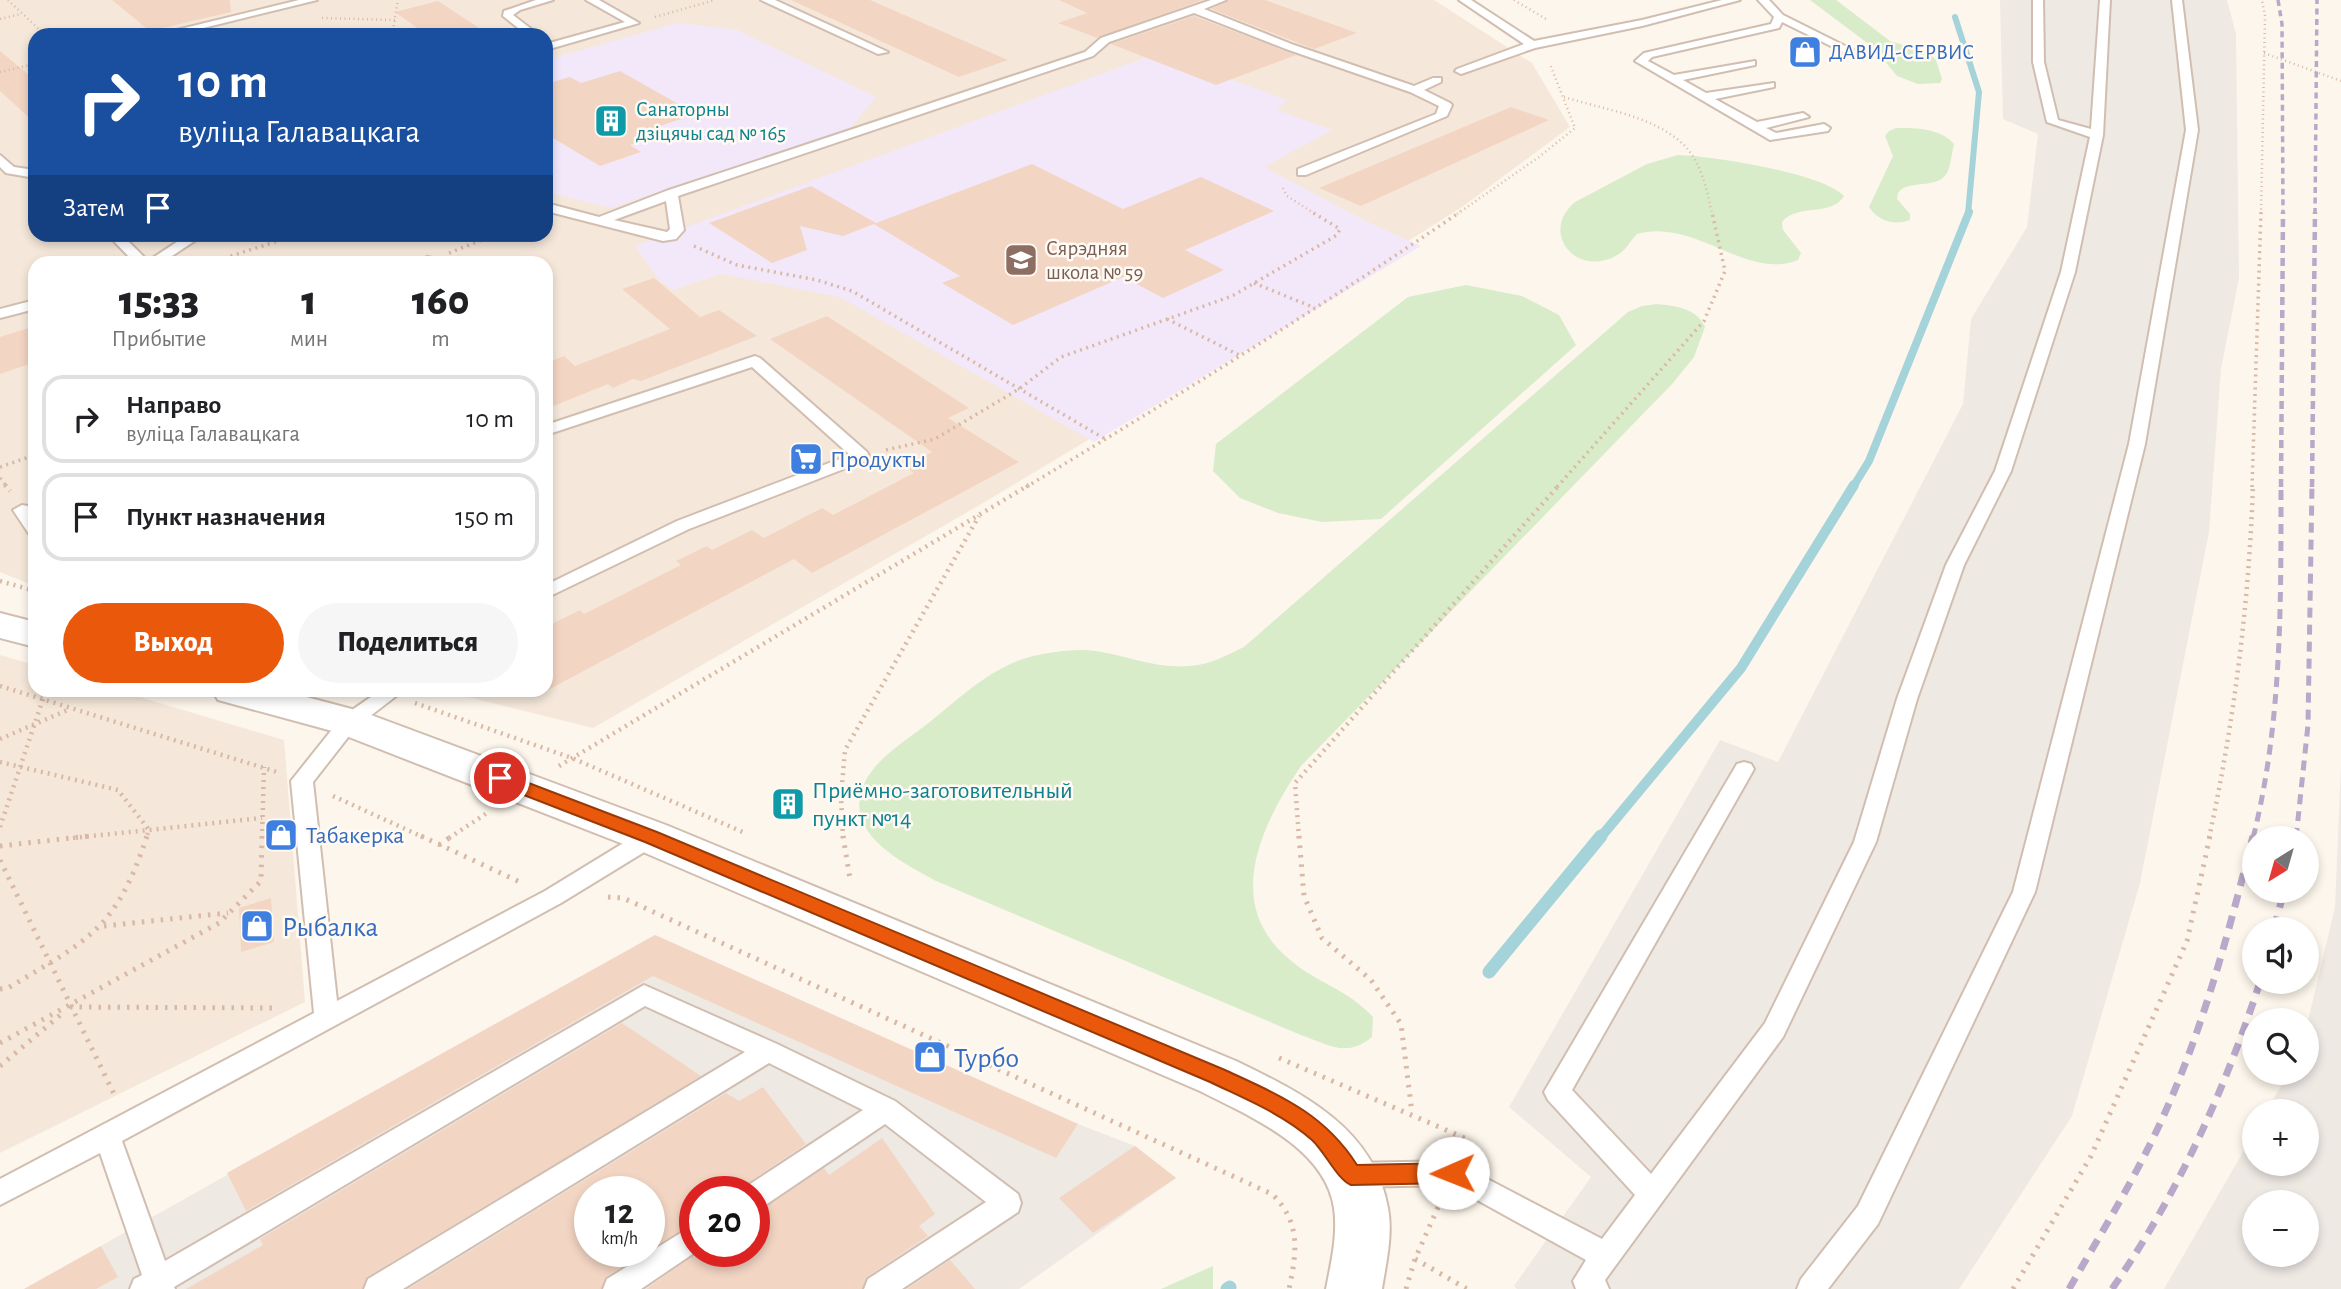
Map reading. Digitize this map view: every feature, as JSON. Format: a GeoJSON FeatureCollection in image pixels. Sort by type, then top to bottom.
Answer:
{"type":"FeatureCollection","features":[{"type":"Feature","properties":{"kind":"street"},"geometry":{"type":"LineString","coordinates":[[0,625],[28,633]]}},
{"type":"Feature","properties":{"kind":"street"},"geometry":{"type":"LineString","coordinates":[[289,697],[362,706],[525,788],[651,837],[1218,1076],[1272,1102],[1319,1133],[1338,1154],[1351,1175],[1362,1224],[1360,1264],[1354,1289]]}},
{"type":"Feature","properties":{"kind":"lane"},"geometry":{"type":"LineString","coordinates":[[191,28],[312,0]]}},
{"type":"Feature","properties":{"kind":"lane"},"geometry":{"type":"LineString","coordinates":[[524,28],[508,16],[508,13],[516,8],[548,0]]}},
{"type":"Feature","properties":{"kind":"lane"},"geometry":{"type":"LineString","coordinates":[[591,0],[634,23]]}},
{"type":"Feature","properties":{"kind":"lane"},"geometry":{"type":"LineString","coordinates":[[766,0],[882,52]]}},
{"type":"Feature","properties":{"kind":"lane"},"geometry":{"type":"LineString","coordinates":[[602,220],[671,194],[1089,54],[1105,40],[1221,0]]}},
{"type":"Feature","properties":{"kind":"lane"},"geometry":{"type":"LineString","coordinates":[[1464,0],[1532,45]]}},
{"type":"Feature","properties":{"kind":"lane"},"geometry":{"type":"LineString","coordinates":[[1461,71],[1532,45],[1642,23],[1735,0]]}},
{"type":"Feature","properties":{"kind":"lane"},"geometry":{"type":"LineString","coordinates":[[1763,0],[1779,17],[1849,51]]}},
{"type":"Feature","properties":{"kind":"lane"},"geometry":{"type":"LineString","coordinates":[[2038,0],[2040,88],[2053,122],[2097,135]]}},
{"type":"Feature","properties":{"kind":"lane"},"geometry":{"type":"LineString","coordinates":[[1595,1289],[1587,1281],[1774,1030],[1865,842],[1907,699],[1955,565],[2007,458],[2068,272],[2097,135],[2105,0]]}},
{"type":"Feature","properties":{"kind":"lane"},"geometry":{"type":"LineString","coordinates":[[1811,1289],[1868,1215],[2024,892],[2137,444],[2192,130],[2177,0]]}},
{"type":"Feature","properties":{"kind":"lane"},"geometry":{"type":"LineString","coordinates":[[1194,9],[1290,47],[1414,90],[1446,105],[1441,116],[1302,172]]}},
{"type":"Feature","properties":{"kind":"lane"},"geometry":{"type":"LineString","coordinates":[[1779,17],[1775,26],[1648,55],[1641,61],[1774,137],[1824,128]]}},
{"type":"Feature","properties":{"kind":"lane"},"geometry":{"type":"LineString","coordinates":[[553,44],[634,23]]}},
{"type":"Feature","properties":{"kind":"lane"},"geometry":{"type":"LineString","coordinates":[[1672,79],[1751,63]]}},
{"type":"Feature","properties":{"kind":"lane"},"geometry":{"type":"LineString","coordinates":[[1414,90],[1437,80]]}},
{"type":"Feature","properties":{"kind":"lane"},"geometry":{"type":"LineString","coordinates":[[1705,97],[1770,86]]}},
{"type":"Feature","properties":{"kind":"lane"},"geometry":{"type":"LineString","coordinates":[[1756,126],[1803,117]]}},
{"type":"Feature","properties":{"kind":"lane"},"geometry":{"type":"LineString","coordinates":[[0,159],[10,170],[28,173]]}},
{"type":"Feature","properties":{"kind":"lane"},"geometry":{"type":"LineString","coordinates":[[553,209],[657,236],[671,236],[677,230],[671,194]]}},
{"type":"Feature","properties":{"kind":"lane"},"geometry":{"type":"LineString","coordinates":[[121,242],[135,256]]}},
{"type":"Feature","properties":{"kind":"lane"},"geometry":{"type":"LineString","coordinates":[[164,256],[186,242]]}},
{"type":"Feature","properties":{"kind":"lane"},"geometry":{"type":"LineString","coordinates":[[0,314],[28,306]]}},
{"type":"Feature","properties":{"kind":"lane"},"geometry":{"type":"LineString","coordinates":[[553,428],[755,361],[860,456],[683,525],[553,589]]}},
{"type":"Feature","properties":{"kind":"lane"},"geometry":{"type":"LineString","coordinates":[[23,510],[28,518]]}},
{"type":"Feature","properties":{"kind":"lane"},"geometry":{"type":"LineString","coordinates":[[327,1020],[302,781],[362,706],[380,697]]}},
{"type":"Feature","properties":{"kind":"lane"},"geometry":{"type":"LineString","coordinates":[[1652,1194],[1558,1093],[1744,769]]}},
{"type":"Feature","properties":{"kind":"lane"},"geometry":{"type":"LineString","coordinates":[[0,1193],[553,897],[651,837]]}},
{"type":"Feature","properties":{"kind":"lane"},"geometry":{"type":"LineString","coordinates":[[119,1131],[154,1286],[644,995],[768,1051],[886,1110],[1007,1203],[878,1289]]}},
{"type":"Feature","properties":{"kind":"lane"},"geometry":{"type":"LineString","coordinates":[[378,1289],[768,1051]]}},
{"type":"Feature","properties":{"kind":"lane"},"geometry":{"type":"LineString","coordinates":[[770,1186],[886,1110]]}},
{"type":"Feature","properties":{"kind":"lane"},"geometry":{"type":"LineString","coordinates":[[1351,1175],[1453,1173],[1606,1256]]}},
{"type":"Feature","properties":{"kind":"lane"},"geometry":{"type":"LineString","coordinates":[[617,1289],[679,1248]]}},
{"type":"Feature","properties":{"kind":"path"},"geometry":{"type":"LineString","coordinates":[[8,0],[37,28]]}},
{"type":"Feature","properties":{"kind":"path"},"geometry":{"type":"LineString","coordinates":[[393,28],[398,0]]}},
{"type":"Feature","properties":{"kind":"path"},"geometry":{"type":"LineString","coordinates":[[634,23],[715,0]]}},
{"type":"Feature","properties":{"kind":"path"},"geometry":{"type":"LineString","coordinates":[[1514,0],[1554,24]]}},
{"type":"Feature","properties":{"kind":"path"},"geometry":{"type":"LineString","coordinates":[[2013,1289],[2091,1156],[2187,941],[2223,774],[2250,567],[2265,16],[2262,0]]}},
{"type":"Feature","properties":{"kind":"path"},"geometry":{"type":"LineString","coordinates":[[0,19],[22,14]]}},
{"type":"Feature","properties":{"kind":"path"},"geometry":{"type":"LineString","coordinates":[[2264,53],[2341,81]]}},
{"type":"Feature","properties":{"kind":"path"},"geometry":{"type":"LineString","coordinates":[[439,845],[602,739],[1107,440],[1316,309],[1539,157],[1575,128],[1550,65],[1554,57]]}},
{"type":"Feature","properties":{"kind":"path"},"geometry":{"type":"LineString","coordinates":[[0,72],[28,66]]}},
{"type":"Feature","properties":{"kind":"path"},"geometry":{"type":"LineString","coordinates":[[1412,1113],[1401,1024],[1371,980],[1322,938],[1304,896],[1295,783],[1704,321],[1725,271],[1706,180],[1684,145],[1650,123],[1564,97]]}},
{"type":"Feature","properties":{"kind":"path"},"geometry":{"type":"LineString","coordinates":[[860,456],[935,439],[1019,389],[1061,357],[1232,296],[1336,235],[1340,229],[1282,191],[1285,184],[1302,172]]}},
{"type":"Feature","properties":{"kind":"path"},"geometry":{"type":"LineString","coordinates":[[671,236],[737,265],[817,280],[852,291],[1107,440]]}},
{"type":"Feature","properties":{"kind":"path"},"geometry":{"type":"LineString","coordinates":[[231,256],[275,242]]}},
{"type":"Feature","properties":{"kind":"path"},"geometry":{"type":"LineString","coordinates":[[440,256],[476,242]]}},
{"type":"Feature","properties":{"kind":"path"},"geometry":{"type":"LineString","coordinates":[[1254,283],[1316,309]]}},
{"type":"Feature","properties":{"kind":"path"},"geometry":{"type":"LineString","coordinates":[[1167,319],[1241,356]]}},
{"type":"Feature","properties":{"kind":"path"},"geometry":{"type":"LineString","coordinates":[[0,467],[28,458]]}},
{"type":"Feature","properties":{"kind":"path"},"geometry":{"type":"LineString","coordinates":[[850,879],[841,824],[845,750],[980,515]]}},
{"type":"Feature","properties":{"kind":"path"},"geometry":{"type":"LineString","coordinates":[[0,581],[28,589]]}},
{"type":"Feature","properties":{"kind":"path"},"geometry":{"type":"LineString","coordinates":[[0,686],[28,694]]}},
{"type":"Feature","properties":{"kind":"path"},"geometry":{"type":"LineString","coordinates":[[36,697],[302,781],[553,897],[624,898],[1263,1189],[1272,1194],[1289,1212],[1294,1238],[1289,1289]]}},
{"type":"Feature","properties":{"kind":"path"},"geometry":{"type":"LineString","coordinates":[[0,827],[43,699]]}},
{"type":"Feature","properties":{"kind":"path"},"geometry":{"type":"LineString","coordinates":[[0,739],[72,708]]}},
{"type":"Feature","properties":{"kind":"path"},"geometry":{"type":"LineString","coordinates":[[0,762],[19,769],[118,790],[149,830]]}},
{"type":"Feature","properties":{"kind":"path"},"geometry":{"type":"LineString","coordinates":[[0,1043],[219,923],[261,881],[264,767]]}},
{"type":"Feature","properties":{"kind":"path"},"geometry":{"type":"LineString","coordinates":[[0,846],[262,818]]}},
{"type":"Feature","properties":{"kind":"path"},"geometry":{"type":"LineString","coordinates":[[0,989],[8,988],[50,964],[103,926],[136,871],[149,830]]}},
{"type":"Feature","properties":{"kind":"path"},"geometry":{"type":"LineString","coordinates":[[0,860],[70,1007],[119,1131]]}},
{"type":"Feature","properties":{"kind":"path"},"geometry":{"type":"LineString","coordinates":[[103,926],[229,913]]}},
{"type":"Feature","properties":{"kind":"path"},"geometry":{"type":"LineString","coordinates":[[0,1066],[70,1007],[276,1008]]}},
{"type":"Feature","properties":{"kind":"path"},"geometry":{"type":"LineString","coordinates":[[1406,1289],[1415,1259],[1467,1139]]}},
{"type":"Feature","properties":{"kind":"path"},"geometry":{"type":"LineString","coordinates":[[1415,1259],[1467,1289]]}},
{"type":"Feature","properties":{"kind":"shaded area"},"geometry":{"type":"Polygon","coordinates":[[[0,0],[1434,0],[1532,63],[1570,127],[1462,207],[1203,371],[983,503],[593,728],[468,697],[553,697],[553,256],[28,256],[28,583],[0,572],[0,0]]]}},
{"type":"Feature","properties":{"kind":"shaded area"},"geometry":{"type":"Polygon","coordinates":[[[2000,0],[2227,0],[2236,34],[2239,278],[2221,369],[2209,532],[2140,883],[2072,1116],[1959,1289],[1517,1289],[1514,1286],[1591,1177],[1509,1107],[1720,740],[1778,762],[1963,404],[1971,319],[2027,227],[2038,134],[2003,119],[2000,0]]]}},
{"type":"Feature","properties":{"kind":"shaded area"},"geometry":{"type":"Polygon","coordinates":[[[678,23],[737,30],[876,97],[850,128],[611,208],[553,194],[553,58],[678,23]]]}},
{"type":"Feature","properties":{"kind":"shaded area","name":"Сярэдняя школа № 59"},"geometry":{"type":"Polygon","coordinates":[[[1158,53],[1287,100],[1277,110],[1332,130],[1264,167],[1370,223],[1421,246],[1094,442],[840,297],[721,274],[673,290],[658,279],[635,246],[1158,53]]]}},
{"type":"Feature","properties":{"kind":"shaded area"},"geometry":{"type":"Polygon","coordinates":[[[0,655],[28,663],[28,697],[140,697],[284,740],[305,1002],[0,1153],[0,655]]]}},
{"type":"Feature","properties":{"kind":"shaded area"},"geometry":{"type":"Polygon","coordinates":[[[2341,764],[2341,1289],[2164,1289],[2242,1154],[2242,1176],[2319,1176],[2319,1099],[2273,1099],[2282,1085],[2319,1085],[2319,1008],[2311,1008],[2314,994],[2319,994],[2319,974],[2335,907],[2341,764]]]}},
{"type":"Feature","properties":{"kind":"shaded area"},"geometry":{"type":"Polygon","coordinates":[[[655,935],[1078,1124],[1135,1146],[1176,1178],[1019,1289],[24,1289],[655,935]]]}},
{"type":"Feature","properties":{"kind":"green space"},"geometry":{"type":"Polygon","coordinates":[[[1810,0],[1836,0],[1890,41],[1929,53],[1936,60],[1942,79],[1940,83],[1918,84],[1897,76],[1874,48],[1810,0]]]}},
{"type":"Feature","properties":{"kind":"green space"},"geometry":{"type":"Polygon","coordinates":[[[1896,128],[1935,132],[1954,144],[1949,168],[1944,177],[1931,183],[1909,186],[1898,193],[1897,199],[1910,214],[1910,220],[1892,222],[1882,219],[1869,207],[1893,156],[1885,136],[1896,128]]]}},
{"type":"Feature","properties":{"kind":"green space"},"geometry":{"type":"Polygon","coordinates":[[[1678,155],[1739,162],[1791,173],[1814,180],[1844,196],[1831,206],[1796,213],[1782,222],[1783,230],[1801,253],[1798,260],[1779,264],[1759,263],[1680,234],[1659,231],[1637,234],[1622,252],[1604,261],[1577,257],[1568,249],[1562,239],[1560,227],[1565,214],[1575,202],[1647,164],[1678,155]]]}},
{"type":"Feature","properties":{"kind":"green space"},"geometry":{"type":"Polygon","coordinates":[[[1466,285],[1522,296],[1559,315],[1576,345],[1381,519],[1322,522],[1278,513],[1240,498],[1213,471],[1216,444],[1408,297],[1466,285]]]}},
{"type":"Feature","properties":{"kind":"green space"},"geometry":{"type":"Polygon","coordinates":[[[1657,304],[1685,309],[1701,321],[1705,327],[1694,357],[1673,383],[1301,766],[1273,813],[1262,838],[1255,863],[1253,889],[1257,913],[1269,937],[1289,959],[1342,992],[1373,1017],[1372,1037],[1363,1043],[1346,1048],[1329,1046],[936,881],[892,855],[867,830],[861,816],[859,800],[865,782],[877,764],[991,674],[1033,656],[1064,651],[1096,651],[1154,664],[1190,666],[1204,664],[1244,647],[1628,312],[1657,304]]]}},
{"type":"Feature","properties":{"kind":"green space"},"geometry":{"type":"Polygon","coordinates":[[[1213,1266],[1213,1289],[1161,1289],[1213,1266]]]}},
{"type":"Feature","properties":{"kind":"building"},"geometry":{"type":"Polygon","coordinates":[[[112,0],[230,0],[231,12],[163,28],[146,28],[112,0]]]}},
{"type":"Feature","properties":{"kind":"building"},"geometry":{"type":"Polygon","coordinates":[[[791,0],[870,0],[1008,60],[959,77],[791,0]]]}},
{"type":"Feature","properties":{"kind":"building"},"geometry":{"type":"Polygon","coordinates":[[[1059,0],[1203,0],[1097,38],[1058,23],[1087,13],[1059,0]]]}},
{"type":"Feature","properties":{"kind":"building"},"geometry":{"type":"Polygon","coordinates":[[[1228,0],[1265,0],[1357,33],[1314,49],[1211,9],[1228,0]]]}},
{"type":"Feature","properties":{"kind":"building"},"geometry":{"type":"Polygon","coordinates":[[[438,1],[479,28],[417,28],[395,12],[438,1]]]}},
{"type":"Feature","properties":{"kind":"building"},"geometry":{"type":"Polygon","coordinates":[[[1194,16],[1296,55],[1216,85],[1111,44],[1194,16]]]}},
{"type":"Feature","properties":{"kind":"building"},"geometry":{"type":"Polygon","coordinates":[[[0,51],[28,74],[28,117],[0,91],[0,51]]]}},
{"type":"Feature","properties":{"kind":"building","name":"Санаторны дзіцячы сад № 165"},"geometry":{"type":"Polygon","coordinates":[[[620,71],[696,114],[657,127],[668,133],[630,145],[641,152],[600,166],[553,138],[553,82],[570,77],[581,83],[620,71]]]}},
{"type":"Feature","properties":{"kind":"building"},"geometry":{"type":"Polygon","coordinates":[[[1511,107],[1549,120],[1361,206],[1319,188],[1511,107]]]}},
{"type":"Feature","properties":{"kind":"building"},"geometry":{"type":"Polygon","coordinates":[[[1032,164],[1123,209],[1201,177],[1274,211],[1185,250],[1224,270],[1163,298],[1123,277],[1013,325],[942,283],[960,276],[874,224],[843,236],[800,226],[807,250],[772,263],[709,223],[811,186],[876,223],[1032,164]]]}},
{"type":"Feature","properties":{"kind":"building"},"geometry":{"type":"Polygon","coordinates":[[[654,278],[700,317],[719,310],[757,336],[641,381],[633,379],[613,388],[608,384],[553,406],[553,360],[564,356],[575,366],[670,329],[622,289],[654,278]]]}},
{"type":"Feature","properties":{"kind":"building"},"geometry":{"type":"Polygon","coordinates":[[[827,316],[969,408],[948,418],[1019,462],[812,573],[794,559],[553,687],[553,624],[580,610],[584,614],[681,565],[676,561],[707,546],[712,550],[752,530],[764,538],[822,508],[833,515],[914,473],[904,466],[932,452],[770,339],[827,316]]]}},
{"type":"Feature","properties":{"kind":"building"},"geometry":{"type":"Polygon","coordinates":[[[28,328],[28,364],[0,374],[0,337],[28,328]]]}},
{"type":"Feature","properties":{"kind":"building"},"geometry":{"type":"Polygon","coordinates":[[[271,898],[274,942],[241,952],[239,908],[271,898]]]}},
{"type":"Feature","properties":{"kind":"building"},"geometry":{"type":"Polygon","coordinates":[[[655,935],[1078,1124],[1056,1158],[653,976],[246,1211],[227,1173],[655,935]]]}},
{"type":"Feature","properties":{"kind":"building"},"geometry":{"type":"Polygon","coordinates":[[[622,1023],[701,1076],[367,1277],[362,1289],[186,1289],[263,1245],[260,1239],[622,1023]]]}},
{"type":"Feature","properties":{"kind":"building"},"geometry":{"type":"Polygon","coordinates":[[[763,1087],[806,1144],[758,1176],[679,1176],[679,1232],[665,1240],[665,1176],[591,1176],[726,1093],[739,1101],[763,1087]]]}},
{"type":"Feature","properties":{"kind":"building"},"geometry":{"type":"Polygon","coordinates":[[[882,1138],[935,1214],[919,1226],[928,1236],[867,1277],[862,1289],[646,1289],[679,1266],[770,1267],[770,1205],[824,1168],[829,1175],[882,1138]]]}},
{"type":"Feature","properties":{"kind":"building"},"geometry":{"type":"Polygon","coordinates":[[[1135,1146],[1176,1178],[1093,1233],[1059,1198],[1135,1146]]]}},
{"type":"Feature","properties":{"kind":"building"},"geometry":{"type":"Polygon","coordinates":[[[574,1187],[574,1267],[621,1267],[606,1277],[601,1289],[408,1289],[574,1187]]]}},
{"type":"Feature","properties":{"kind":"building"},"geometry":{"type":"Polygon","coordinates":[[[101,1246],[118,1277],[96,1289],[24,1289],[101,1246]]]}},
{"type":"Feature","properties":{"kind":"building"},"geometry":{"type":"Polygon","coordinates":[[[950,1260],[975,1289],[907,1289],[950,1260]]]}},
{"type":"Feature","properties":{"kind":"waterway"},"geometry":{"type":"LineString","coordinates":[[1955,17],[1979,92],[1968,214]]}},
{"type":"Feature","properties":{"kind":"waterway"},"geometry":{"type":"LineString","coordinates":[[1853,487],[1869,461],[1969,212]]}},
{"type":"Feature","properties":{"kind":"waterway"},"geometry":{"type":"LineString","coordinates":[[1600,838],[1741,668],[1854,485]]}},
{"type":"Feature","properties":{"kind":"waterway"},"geometry":{"type":"LineString","coordinates":[[1489,972],[1601,836]]}},
{"type":"Feature","properties":{"kind":"railway"},"geometry":{"type":"LineString","coordinates":[[2278,0],[2282,24],[2283,213]]}},
{"type":"Feature","properties":{"kind":"railway"},"geometry":{"type":"LineString","coordinates":[[2315,214],[2317,0]]}},
{"type":"Feature","properties":{"kind":"railway"},"geometry":{"type":"LineString","coordinates":[[2312,487],[2315,212]]}},
{"type":"Feature","properties":{"kind":"railway"},"geometry":{"type":"LineString","coordinates":[[2281,487],[2283,213]]}},
{"type":"Feature","properties":{"kind":"railway"},"geometry":{"type":"LineString","coordinates":[[2256,826],[2263,795],[2275,707],[2280,619],[2281,485]]}},
{"type":"Feature","properties":{"kind":"railway"},"geometry":{"type":"LineString","coordinates":[[2297,826],[2308,725],[2312,485]]}},
{"type":"Feature","properties":{"kind":"railway"},"geometry":{"type":"LineString","coordinates":[[2069,1289],[2136,1171],[2173,1095],[2212,986],[2242,879]]}},
{"type":"Feature","properties":{"kind":"railway"},"geometry":{"type":"LineString","coordinates":[[2277,917],[2281,903]]}},
{"type":"Feature","properties":{"kind":"railway"},"geometry":{"type":"LineString","coordinates":[[2112,1289],[2158,1216],[2197,1141],[2231,1063],[2256,994]]}},
{"type":"Feature","properties":{"kind":"place","name":"ДАВИД-СЕРВИС"},"geometry":{"type":"Point","coordinates":[1805,52]}},
{"type":"Feature","properties":{"kind":"place","name":"Санаторны дзіцячы сад № 165"},"geometry":{"type":"Point","coordinates":[611,121]}},
{"type":"Feature","properties":{"kind":"place","name":"Сярэдняя школа № 59"},"geometry":{"type":"Point","coordinates":[1021,260]}},
{"type":"Feature","properties":{"kind":"place","name":"Продукты"},"geometry":{"type":"Point","coordinates":[806,459]}},
{"type":"Feature","properties":{"kind":"place","name":"Приёмно-заготовительный пункт №14"},"geometry":{"type":"Point","coordinates":[788,804]}},
{"type":"Feature","properties":{"kind":"place","name":"Табакерка"},"geometry":{"type":"Point","coordinates":[281,835]}},
{"type":"Feature","properties":{"kind":"place","name":"Рыбалка"},"geometry":{"type":"Point","coordinates":[257,926]}},
{"type":"Feature","properties":{"kind":"place","name":"Турбо"},"geometry":{"type":"Point","coordinates":[930,1057]}},
{"type":"Feature","properties":{"kind":"route"},"geometry":{"type":"LineString","coordinates":[[500,778],[651,837],[1218,1076],[1283,1107],[1319,1133],[1338,1154],[1351,1175],[1453,1173]]}}]}
